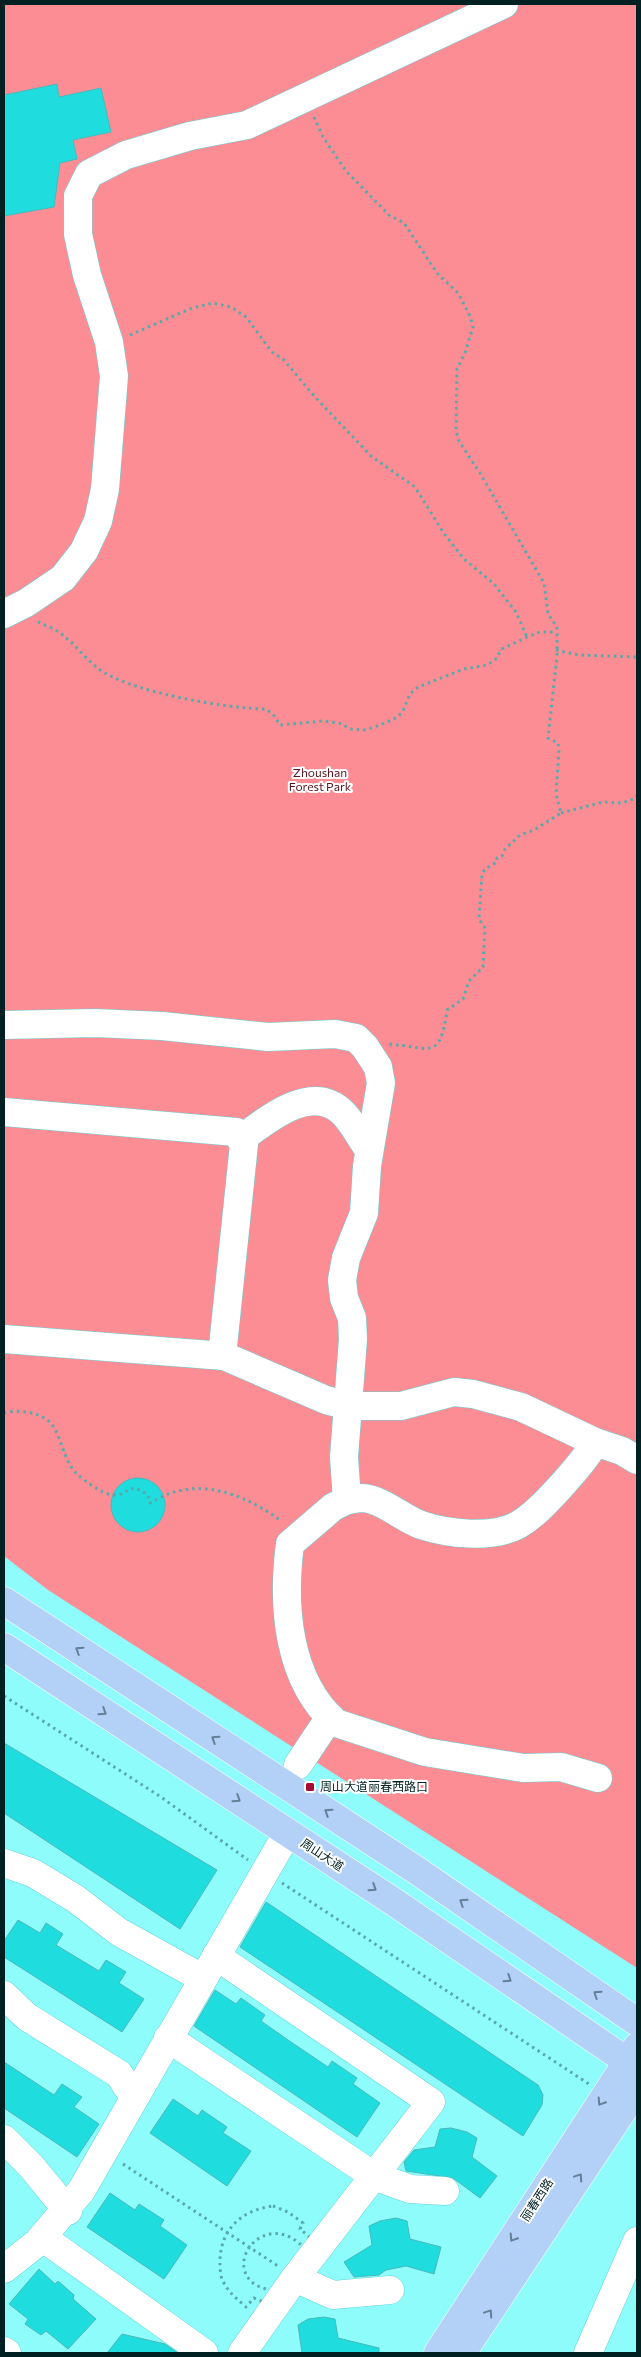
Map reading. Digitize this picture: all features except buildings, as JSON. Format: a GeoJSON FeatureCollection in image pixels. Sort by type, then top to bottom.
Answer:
{"type":"FeatureCollection","features":[{"type":"Feature","properties":{"kind":"main road"},"geometry":{"type":"LineString","coordinates":[[4,1601],[416,1870],[637,2022]]}},
{"type":"Feature","properties":{"kind":"main road","name":"周山大道"},"geometry":{"type":"LineString","coordinates":[[4,1646],[634,2059]]}},
{"type":"Feature","properties":{"kind":"main road","name":"丽春西路"},"geometry":{"type":"LineString","coordinates":[[438,2353],[606,2095],[634,2059]]}},
{"type":"Feature","properties":{"kind":"main road","name":"丽春西路"},"geometry":{"type":"LineString","coordinates":[[462,2353],[637,2089]]}},
{"type":"Feature","properties":{"kind":"lane"},"geometry":{"type":"LineString","coordinates":[[14,609],[63,578],[84,551],[98,521],[105,489],[114,376],[108,340],[87,275],[78,234],[78,196],[88,174],[126,155],[190,136],[247,125],[504,4]]}},
{"type":"Feature","properties":{"kind":"lane"},"geometry":{"type":"LineString","coordinates":[[4,1025],[95,1023],[162,1026],[268,1037],[335,1034],[356,1038],[365,1047],[378,1068],[381,1083],[369,1150],[364,1213],[346,1258],[342,1280],[344,1298],[352,1325],[352,1360],[344,1457],[347,1500]]}},
{"type":"Feature","properties":{"kind":"lane"},"geometry":{"type":"LineString","coordinates":[[241,1139],[275,1114],[306,1101],[331,1104],[344,1114],[369,1150]]}},
{"type":"Feature","properties":{"kind":"lane"},"geometry":{"type":"LineString","coordinates":[[4,1112],[236,1132],[244,1144],[222,1356]]}},
{"type":"Feature","properties":{"kind":"lane"},"geometry":{"type":"LineString","coordinates":[[4,1338],[222,1356],[326,1400],[348,1406],[401,1406],[454,1392],[474,1394],[521,1407],[595,1442],[622,1450],[637,1460]]}},
{"type":"Feature","properties":{"kind":"lane"},"geometry":{"type":"LineString","coordinates":[[595,1442],[572,1474],[532,1515],[516,1526],[500,1532],[471,1533],[446,1531],[422,1525],[383,1505],[362,1498],[347,1500],[333,1507],[311,1528],[290,1544],[287,1566],[288,1622],[296,1655],[308,1685],[336,1723],[425,1752],[523,1768],[561,1767],[598,1778]]}},
{"type":"Feature","properties":{"kind":"lane"},"geometry":{"type":"LineString","coordinates":[[298,1765],[330,1717]]}},
{"type":"Feature","properties":{"kind":"lane"},"geometry":{"type":"LineString","coordinates":[[6,2261],[42,2237],[67,2210],[81,2190],[288,1832]]}},
{"type":"Feature","properties":{"kind":"lane"},"geometry":{"type":"LineString","coordinates":[[4,1863],[33,1873],[76,1899],[119,1932],[209,1967],[431,2102],[295,2278],[242,2353]]}},
{"type":"Feature","properties":{"kind":"lane"},"geometry":{"type":"LineString","coordinates":[[4,1995],[27,2017],[118,2074],[128,2087],[137,2093]]}},
{"type":"Feature","properties":{"kind":"lane"},"geometry":{"type":"LineString","coordinates":[[168,2038],[374,2176],[410,2189],[445,2191]]}},
{"type":"Feature","properties":{"kind":"lane"},"geometry":{"type":"LineString","coordinates":[[4,2139],[31,2166],[67,2210]]}},
{"type":"Feature","properties":{"kind":"lane"},"geometry":{"type":"LineString","coordinates":[[42,2237],[204,2353]]}},
{"type":"Feature","properties":{"kind":"lane"},"geometry":{"type":"LineString","coordinates":[[588,2353],[637,2242]]}},
{"type":"Feature","properties":{"kind":"lane"},"geometry":{"type":"LineString","coordinates":[[295,2278],[334,2295],[390,2290]]}},
{"type":"Feature","properties":{"kind":"path"},"geometry":{"type":"LineString","coordinates":[[306,98],[323,137],[340,164],[390,215],[404,223],[437,272],[458,293],[470,316],[473,327],[465,353],[456,369],[457,436],[544,583],[545,603],[548,614],[557,627],[548,738],[558,743],[556,794],[560,813]]}},
{"type":"Feature","properties":{"kind":"path"},"geometry":{"type":"LineString","coordinates":[[108,340],[131,335],[192,308],[213,303],[231,307],[246,317],[272,352],[284,360],[315,397],[371,456],[415,487],[443,532],[464,559],[494,584],[516,612],[527,637]]}},
{"type":"Feature","properties":{"kind":"path"},"geometry":{"type":"LineString","coordinates":[[14,609],[64,636],[94,666],[120,680],[146,689],[188,698],[265,709],[273,714],[280,725],[323,721],[339,724],[350,729],[364,730],[394,719],[402,712],[410,694],[418,687],[464,670],[487,665],[495,660],[502,649],[527,637],[540,632],[556,632]]}},
{"type":"Feature","properties":{"kind":"path"},"geometry":{"type":"LineString","coordinates":[[556,650],[579,655],[637,657]]}},
{"type":"Feature","properties":{"kind":"path"},"geometry":{"type":"LineString","coordinates":[[356,1038],[382,1044],[410,1045],[424,1050],[433,1048],[442,1036],[447,1010],[464,998],[469,981],[483,967],[485,928],[479,919],[482,874],[485,869],[497,862],[497,858],[502,856],[505,849],[520,835],[534,830],[560,813],[603,802],[622,803],[636,798],[637,795]]}},
{"type":"Feature","properties":{"kind":"path"},"geometry":{"type":"LineString","coordinates":[[4,1413],[16,1410],[35,1414],[52,1425],[67,1462],[77,1474],[109,1494],[116,1495],[133,1488],[138,1489],[148,1495],[150,1503],[178,1491],[220,1491],[245,1498],[265,1509],[286,1525],[296,1539]]}},
{"type":"Feature","properties":{"kind":"path"},"geometry":{"type":"LineString","coordinates":[[4,1696],[161,1797],[264,1871],[606,2095]]}},
{"type":"Feature","properties":{"kind":"path"},"geometry":{"type":"LineString","coordinates":[[104,2152],[295,2278]]}},
{"type":"Feature","properties":{"kind":"path"},"geometry":{"type":"LineString","coordinates":[[273,2206],[300,2219],[303,2223],[300,2229],[312,2240],[306,2250],[291,2235],[277,2232],[262,2236],[248,2247],[244,2259],[245,2272],[253,2284],[278,2293],[271,2305],[254,2298],[246,2307],[228,2290],[222,2280],[220,2266],[220,2250],[226,2233],[245,2216],[260,2208],[273,2206]]}},
{"type":"Feature","properties":{"kind":"green space","name":"Zhoushan Forest Park"},"geometry":{"type":"Polygon","coordinates":[[[4,4],[637,4],[637,1968],[48,1590],[4,1556],[4,4]]]}},
{"type":"Feature","properties":{"kind":"place","name":"周山大道丽春西路口"},"geometry":{"type":"Point","coordinates":[310,1787]}}]}
